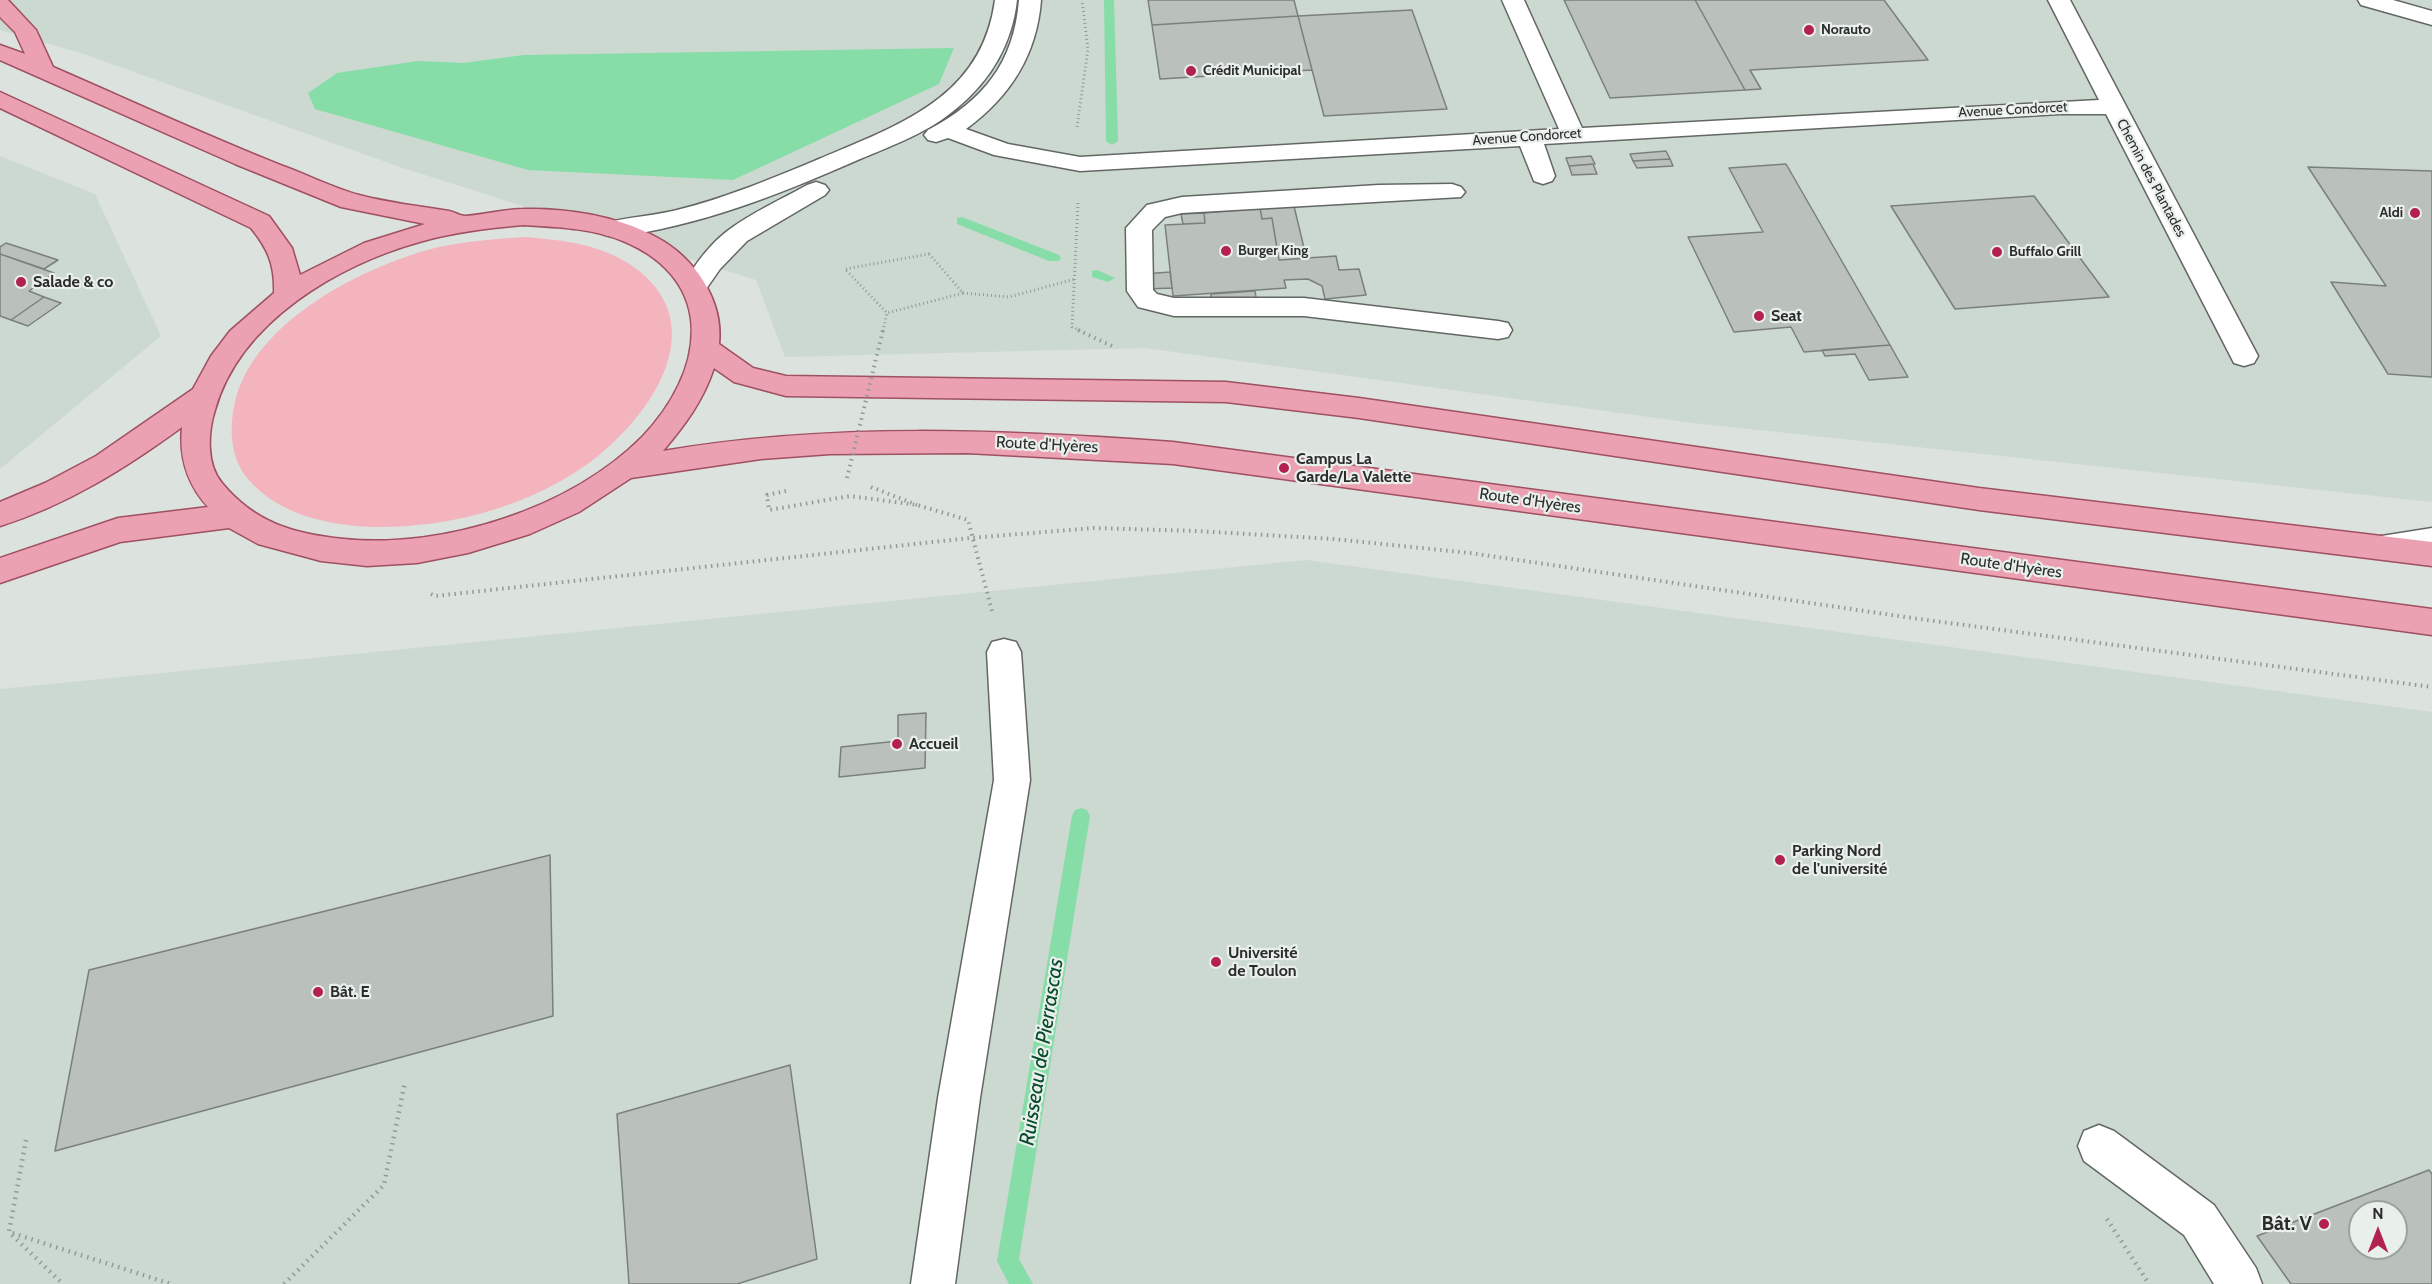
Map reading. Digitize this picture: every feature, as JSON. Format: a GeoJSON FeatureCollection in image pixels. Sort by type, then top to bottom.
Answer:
{"type":"FeatureCollection","features":[{"type":"Feature","properties":{"kind":"main road"},"geometry":{"type":"LineString","coordinates":[[0,4],[25,30],[42,68]]}},
{"type":"Feature","properties":{"kind":"main road"},"geometry":{"type":"LineString","coordinates":[[0,52],[42,68],[244,159],[350,201],[409,214],[472,222]]}},
{"type":"Feature","properties":{"kind":"main road"},"geometry":{"type":"LineString","coordinates":[[0,99],[260,222],[283,250],[288,271],[287,296]]}},
{"type":"Feature","properties":{"kind":"main road"},"geometry":{"type":"LineString","coordinates":[[523,217],[559,219],[614,229],[648,243],[675,262],[695,286],[706,316],[706,349],[698,378],[682,409],[657,439],[625,468],[565,506],[504,531],[418,552],[345,554],[281,542],[233,516],[204,481],[194,440],[202,396],[221,360],[251,326],[287,296],[329,270],[375,248],[423,232],[472,222],[523,217]]}},
{"type":"Feature","properties":{"kind":"main road"},"geometry":{"type":"LineString","coordinates":[[706,349],[744,375],[786,386],[1226,392],[1359,408],[1979,499],[2432,554]]}},
{"type":"Feature","properties":{"kind":"main road"},"geometry":{"type":"LineString","coordinates":[[0,514],[27,505],[94,473],[145,440],[202,396]]}},
{"type":"Feature","properties":{"kind":"main road","name":"Route d'Hyères"},"geometry":{"type":"LineString","coordinates":[[625,468],[692,455],[747,449],[897,441],[1037,443],[1173,453],[2432,622]]}},
{"type":"Feature","properties":{"kind":"main road"},"geometry":{"type":"LineString","coordinates":[[0,570],[118,530],[233,516]]}},
{"type":"Feature","properties":{"kind":"street"},"geometry":{"type":"LineString","coordinates":[[614,229],[644,226],[725,206],[905,131],[947,105],[983,67],[995,50],[1005,17],[1006,0]]}},
{"type":"Feature","properties":{"kind":"street"},"geometry":{"type":"LineString","coordinates":[[695,286],[711,264],[738,235],[798,198],[947,130],[983,105],[1008,73],[1024,43],[1030,16],[1030,0]]}},
{"type":"Feature","properties":{"kind":"street"},"geometry":{"type":"LineString","coordinates":[[1513,0],[1573,134]]}},
{"type":"Feature","properties":{"kind":"street","name":"Chemin des Plantades"},"geometry":{"type":"LineString","coordinates":[[2059,0],[2244,356]]}},
{"type":"Feature","properties":{"kind":"street"},"geometry":{"type":"LineString","coordinates":[[2369,0],[2432,18]]}},
{"type":"Feature","properties":{"kind":"street","name":"Avenue Condorcet"},"geometry":{"type":"LineString","coordinates":[[947,130],[1003,150],[1080,164],[2060,107],[2113,107]]}},
{"type":"Feature","properties":{"kind":"street"},"geometry":{"type":"LineString","coordinates":[[1529,137],[1543,176]]}},
{"type":"Feature","properties":{"kind":"street"},"geometry":{"type":"LineString","coordinates":[[1452,192],[1379,193],[1182,206],[1156,211],[1139,228],[1140,291],[1148,301],[1174,307],[1304,308],[1498,330]]}},
{"type":"Feature","properties":{"kind":"street"},"geometry":{"type":"LineString","coordinates":[[2372,547],[2432,540]]}},
{"type":"Feature","properties":{"kind":"street"},"geometry":{"type":"LineString","coordinates":[[933,1284],[959,1098],[1012,780],[1004,652]]}},
{"type":"Feature","properties":{"kind":"street"},"geometry":{"type":"LineString","coordinates":[[2099,1146],[2199,1220],[2240,1284]]}},
{"type":"Feature","properties":{"kind":"path"},"geometry":{"type":"LineString","coordinates":[[887,313],[845,269],[929,254],[963,292]]}},
{"type":"Feature","properties":{"kind":"path"},"geometry":{"type":"LineString","coordinates":[[887,313],[963,292],[1009,297],[1074,279]]}},
{"type":"Feature","properties":{"kind":"path"},"geometry":{"type":"LineString","coordinates":[[847,478],[887,313]]}},
{"type":"Feature","properties":{"kind":"path"},"geometry":{"type":"LineString","coordinates":[[836,481],[847,478],[857,482]]}},
{"type":"Feature","properties":{"kind":"path"},"geometry":{"type":"LineString","coordinates":[[867,486],[917,505],[968,520],[970,538],[1004,652]]}},
{"type":"Feature","properties":{"kind":"path"},"geometry":{"type":"LineString","coordinates":[[790,490],[768,495],[769,510],[850,496],[917,505]]}},
{"type":"Feature","properties":{"kind":"path"},"geometry":{"type":"LineString","coordinates":[[424,591],[435,596],[970,538],[1094,528],[1334,539],[1470,553],[1919,620],[2432,687]]}},
{"type":"Feature","properties":{"kind":"path"},"geometry":{"type":"LineString","coordinates":[[284,1284],[384,1185],[405,1082]]}},
{"type":"Feature","properties":{"kind":"path"},"geometry":{"type":"LineString","coordinates":[[9,1232],[26,1140]]}},
{"type":"Feature","properties":{"kind":"path"},"geometry":{"type":"LineString","coordinates":[[9,1232],[63,1284]]}},
{"type":"Feature","properties":{"kind":"path"},"geometry":{"type":"LineString","coordinates":[[9,1232],[171,1284]]}},
{"type":"Feature","properties":{"kind":"shaded area"},"geometry":{"type":"Polygon","coordinates":[[[0,0],[2432,0],[2432,502],[1693,423],[1145,348],[785,357],[756,280],[400,167],[81,53],[0,30],[0,0]]]}},
{"type":"Feature","properties":{"kind":"shaded area"},"geometry":{"type":"Polygon","coordinates":[[[954,48],[939,84],[733,180],[528,170],[315,109],[308,93],[337,73],[418,61],[463,63],[524,55],[954,48]]]}},
{"type":"Feature","properties":{"kind":"shaded area"},"geometry":{"type":"Polygon","coordinates":[[[0,156],[95,194],[161,336],[0,469],[0,156]]]}},
{"type":"Feature","properties":{"kind":"shaded area"},"geometry":{"type":"Polygon","coordinates":[[[525,237],[580,244],[619,258],[631,265],[656,287],[669,312],[672,338],[667,364],[656,390],[619,437],[598,456],[548,488],[521,500],[463,518],[404,526],[358,526],[306,516],[274,502],[248,479],[234,452],[232,422],[235,402],[246,373],[264,346],[288,322],[316,301],[379,267],[439,247],[492,239],[525,237]]]}},
{"type":"Feature","properties":{"kind":"shaded area","name":"Université de Toulon"},"geometry":{"type":"Polygon","coordinates":[[[1306,560],[2432,712],[2432,1284],[0,1284],[0,689],[1306,560]]]}},
{"type":"Feature","properties":{"kind":"building"},"geometry":{"type":"Polygon","coordinates":[[[1148,0],[1294,0],[1298,16],[1152,25],[1148,0]]]}},
{"type":"Feature","properties":{"kind":"building"},"geometry":{"type":"Polygon","coordinates":[[[1564,0],[1695,0],[1745,90],[1610,98],[1564,0]]]}},
{"type":"Feature","properties":{"kind":"building","name":"Norauto"},"geometry":{"type":"Polygon","coordinates":[[[1695,0],[1884,0],[1928,60],[1750,70],[1761,89],[1745,90],[1695,0]]]}},
{"type":"Feature","properties":{"kind":"building"},"geometry":{"type":"Polygon","coordinates":[[[1412,10],[1447,109],[1324,116],[1298,16],[1412,10]]]}},
{"type":"Feature","properties":{"kind":"building"},"geometry":{"type":"Polygon","coordinates":[[[1298,16],[1312,70],[1160,79],[1152,25],[1298,16]]]}},
{"type":"Feature","properties":{"kind":"building"},"geometry":{"type":"Polygon","coordinates":[[[1666,151],[1670,159],[1633,161],[1630,154],[1666,151]]]}},
{"type":"Feature","properties":{"kind":"building"},"geometry":{"type":"Polygon","coordinates":[[[1591,156],[1595,164],[1569,166],[1566,158],[1591,156]]]}},
{"type":"Feature","properties":{"kind":"building"},"geometry":{"type":"Polygon","coordinates":[[[1670,159],[1673,166],[1637,168],[1633,161],[1670,159]]]}},
{"type":"Feature","properties":{"kind":"building"},"geometry":{"type":"Polygon","coordinates":[[[1593,164],[1597,174],[1572,175],[1569,166],[1593,164]]]}},
{"type":"Feature","properties":{"kind":"building"},"geometry":{"type":"Polygon","coordinates":[[[1786,164],[1890,345],[1804,352],[1791,327],[1734,332],[1688,237],[1763,232],[1729,168],[1786,164]]]}},
{"type":"Feature","properties":{"kind":"building"},"geometry":{"type":"Polygon","coordinates":[[[2308,167],[2432,171],[2432,377],[2388,374],[2331,282],[2386,286],[2308,167]]]}},
{"type":"Feature","properties":{"kind":"building","name":"Buffalo Grill"},"geometry":{"type":"Polygon","coordinates":[[[2034,196],[2109,297],[1955,309],[1891,206],[2034,196]]]}},
{"type":"Feature","properties":{"kind":"building"},"geometry":{"type":"Polygon","coordinates":[[[1294,206],[1304,248],[1277,249],[1272,218],[1262,219],[1260,208],[1294,206]]]}},
{"type":"Feature","properties":{"kind":"building"},"geometry":{"type":"Polygon","coordinates":[[[1260,208],[1262,219],[1272,218],[1279,260],[1336,256],[1339,270],[1359,269],[1366,295],[1325,299],[1322,286],[1308,279],[1284,280],[1286,288],[1173,296],[1165,225],[1205,223],[1204,213],[1260,208]]]}},
{"type":"Feature","properties":{"kind":"building"},"geometry":{"type":"Polygon","coordinates":[[[1204,213],[1205,223],[1183,224],[1181,214],[1204,213]]]}},
{"type":"Feature","properties":{"kind":"building"},"geometry":{"type":"Polygon","coordinates":[[[6,243],[58,260],[44,269],[0,254],[0,247],[6,243]]]}},
{"type":"Feature","properties":{"kind":"building","name":"Salade & co"},"geometry":{"type":"Polygon","coordinates":[[[0,254],[54,273],[29,291],[44,297],[11,320],[0,316],[0,254]]]}},
{"type":"Feature","properties":{"kind":"building"},"geometry":{"type":"Polygon","coordinates":[[[1170,272],[1172,288],[1145,289],[1144,274],[1170,272]]]}},
{"type":"Feature","properties":{"kind":"building"},"geometry":{"type":"Polygon","coordinates":[[[1255,291],[1257,304],[1212,305],[1211,294],[1255,291]]]}},
{"type":"Feature","properties":{"kind":"building"},"geometry":{"type":"Polygon","coordinates":[[[44,297],[61,303],[28,326],[11,320],[44,297]]]}},
{"type":"Feature","properties":{"kind":"building"},"geometry":{"type":"Polygon","coordinates":[[[1890,345],[1908,377],[1869,380],[1855,354],[1825,356],[1822,350],[1890,345]]]}},
{"type":"Feature","properties":{"kind":"building","name":"Accueil"},"geometry":{"type":"Polygon","coordinates":[[[926,713],[925,768],[839,777],[841,747],[898,741],[898,715],[926,713]]]}},
{"type":"Feature","properties":{"kind":"building","name":"Bât. E"},"geometry":{"type":"Polygon","coordinates":[[[550,855],[553,1016],[55,1151],[89,970],[550,855]]]}},
{"type":"Feature","properties":{"kind":"building"},"geometry":{"type":"Polygon","coordinates":[[[790,1065],[817,1259],[737,1284],[629,1284],[617,1114],[790,1065]]]}},
{"type":"Feature","properties":{"kind":"building","name":"Bât. V"},"geometry":{"type":"Polygon","coordinates":[[[2429,1170],[2432,1174],[2432,1284],[2291,1284],[2257,1236],[2348,1201],[2348,1260],[2408,1260],[2408,1200],[2351,1200],[2429,1170]]]}},
{"type":"Feature","properties":{"kind":"waterway","name":"Ruisseau de Pierrascas"},"geometry":{"type":"LineString","coordinates":[[1109,0],[1112,141]]}},
{"type":"Feature","properties":{"kind":"waterway"},"geometry":{"type":"LineString","coordinates":[[962,221],[1054,258]]}},
{"type":"Feature","properties":{"kind":"waterway"},"geometry":{"type":"LineString","coordinates":[[1097,274],[1108,278]]}},
{"type":"Feature","properties":{"kind":"waterway","name":"Ruisseau de Pierrascas"},"geometry":{"type":"LineString","coordinates":[[1022,1284],[1008,1261],[1081,816]]}},
{"type":"Feature","properties":{"kind":"place","name":"Norauto"},"geometry":{"type":"Point","coordinates":[1809,30]}},
{"type":"Feature","properties":{"kind":"place","name":"Crédit Municipal"},"geometry":{"type":"Point","coordinates":[1191,71]}},
{"type":"Feature","properties":{"kind":"place","name":"Aldi"},"geometry":{"type":"Point","coordinates":[2415,213]}},
{"type":"Feature","properties":{"kind":"place","name":"Burger King"},"geometry":{"type":"Point","coordinates":[1226,251]}},
{"type":"Feature","properties":{"kind":"place","name":"Buffalo Grill"},"geometry":{"type":"Point","coordinates":[1997,252]}},
{"type":"Feature","properties":{"kind":"place","name":"Salade & co"},"geometry":{"type":"Point","coordinates":[21,282]}},
{"type":"Feature","properties":{"kind":"place","name":"Seat"},"geometry":{"type":"Point","coordinates":[1759,316]}},
{"type":"Feature","properties":{"kind":"place","name":"Campus La Garde/La Valette"},"geometry":{"type":"Point","coordinates":[1284,468]}},
{"type":"Feature","properties":{"kind":"place","name":"Accueil"},"geometry":{"type":"Point","coordinates":[897,744]}},
{"type":"Feature","properties":{"kind":"place","name":"Parking Nord de l'université"},"geometry":{"type":"Point","coordinates":[1780,860]}},
{"type":"Feature","properties":{"kind":"place","name":"Université de Toulon"},"geometry":{"type":"Point","coordinates":[1216,962]}},
{"type":"Feature","properties":{"kind":"place","name":"Bât. E"},"geometry":{"type":"Point","coordinates":[318,992]}},
{"type":"Feature","properties":{"kind":"place","name":"Bât. V"},"geometry":{"type":"Point","coordinates":[2324,1224]}}]}
